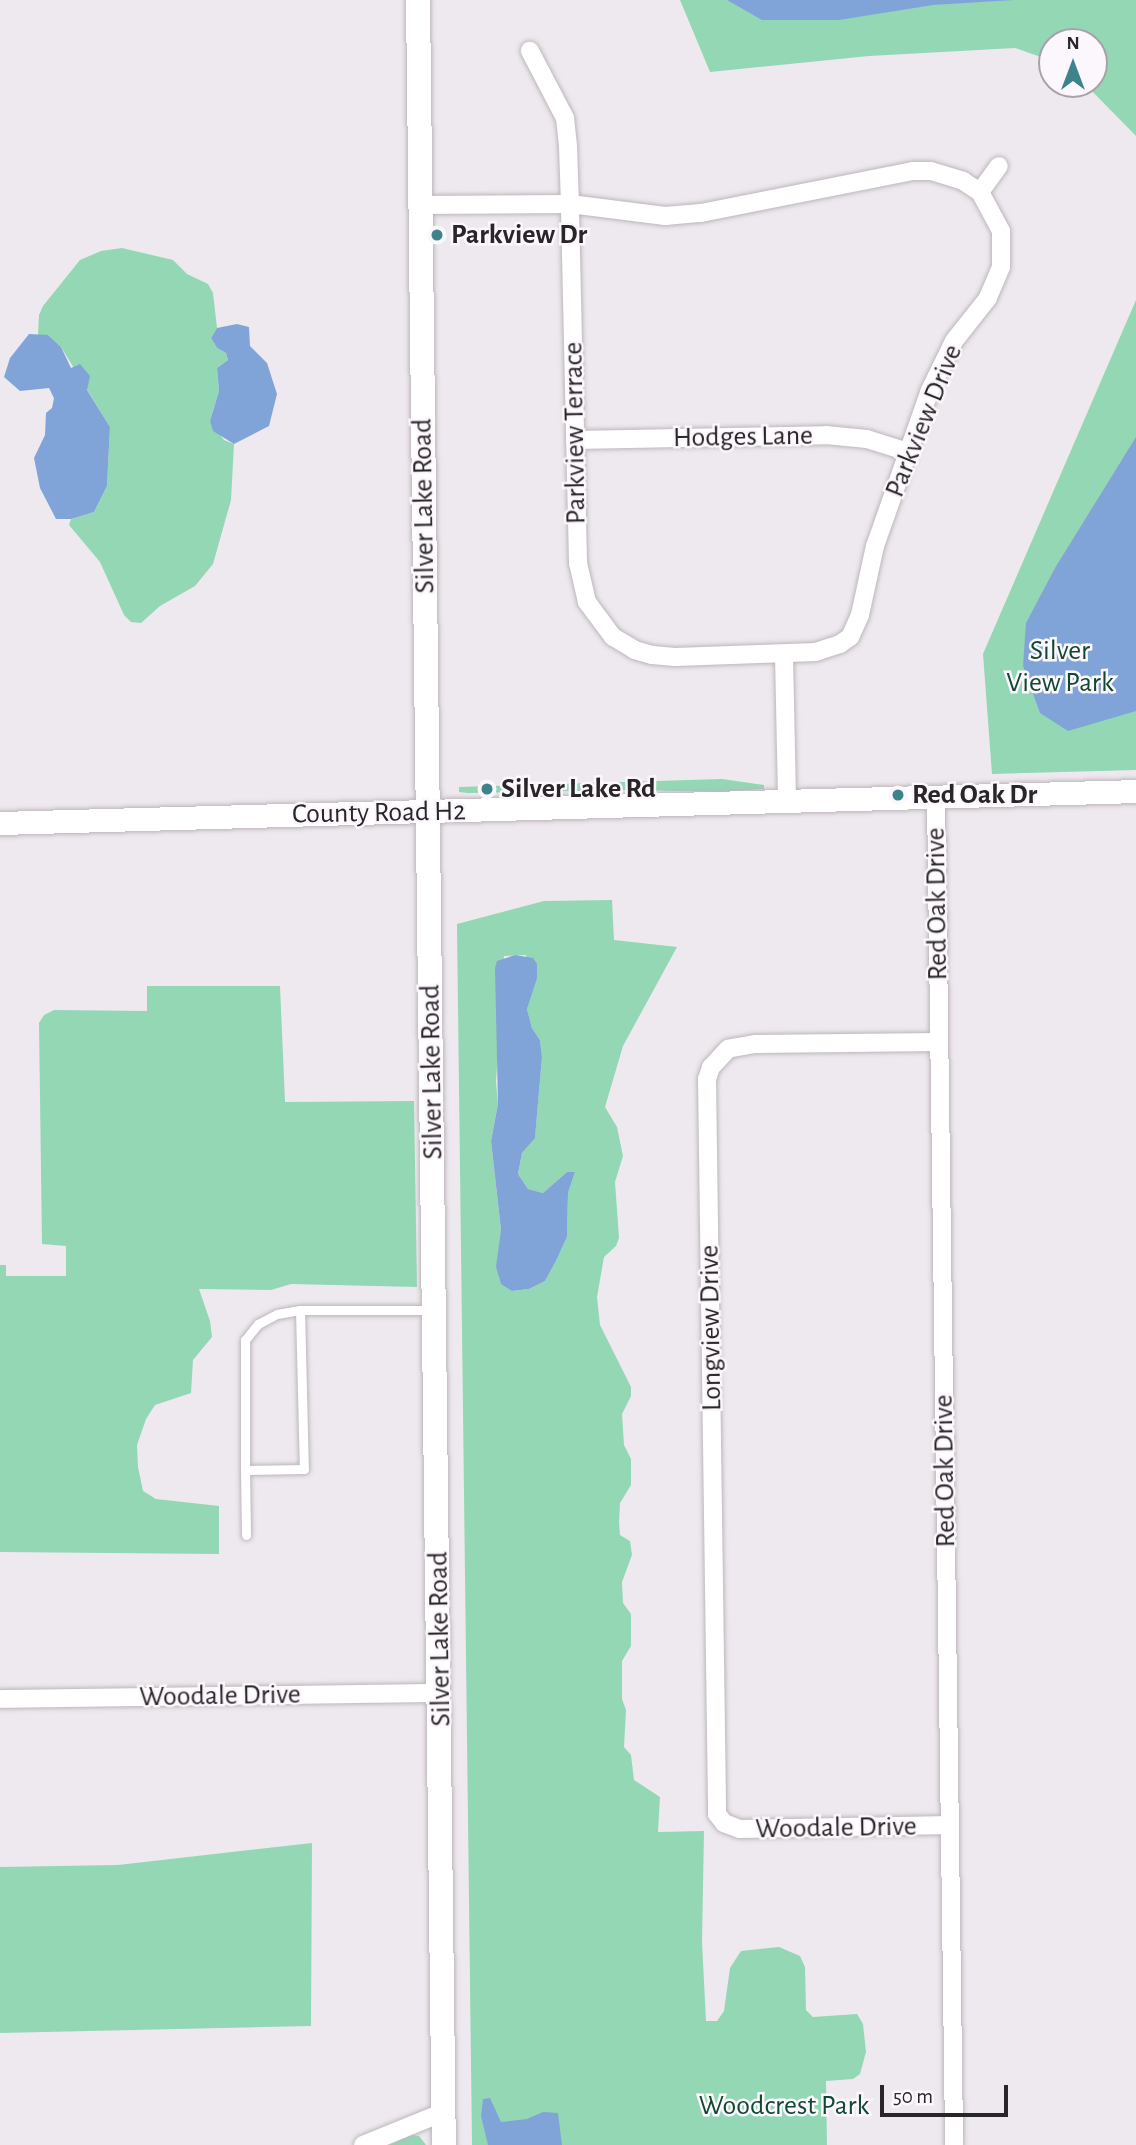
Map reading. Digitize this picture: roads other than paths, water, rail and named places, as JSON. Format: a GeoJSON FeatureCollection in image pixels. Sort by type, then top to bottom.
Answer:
{"type":"FeatureCollection","features":[{"type":"Feature","properties":{"kind":"main road","name":"Silver Lake Road"},"geometry":{"type":"LineString","coordinates":[[418,0],[444,2145]]}},
{"type":"Feature","properties":{"kind":"street","name":"Parkview Terrace"},"geometry":{"type":"LineString","coordinates":[[530,51],[543,71],[565,118],[570,204],[578,564],[582,587],[598,620],[613,637],[635,650],[675,657],[784,655]]}},
{"type":"Feature","properties":{"kind":"street"},"geometry":{"type":"LineString","coordinates":[[420,205],[570,204],[665,216],[689,214],[922,171],[949,175],[980,192],[999,166]]}},
{"type":"Feature","properties":{"kind":"street","name":"Parkview Drive"},"geometry":{"type":"LineString","coordinates":[[784,655],[816,652],[840,644],[856,628],[875,546],[930,390],[954,341],[988,298],[1001,267],[1001,231],[980,192]]}},
{"type":"Feature","properties":{"kind":"street","name":"Hodges Lane"},"geometry":{"type":"LineString","coordinates":[[575,440],[826,435],[867,439],[908,452]]}},
{"type":"Feature","properties":{"kind":"street"},"geometry":{"type":"LineString","coordinates":[[784,655],[787,801]]}},
{"type":"Feature","properties":{"kind":"street","name":"County Road H2"},"geometry":{"type":"LineString","coordinates":[[0,823],[1136,791]]}},
{"type":"Feature","properties":{"kind":"street","name":"Red Oak Drive"},"geometry":{"type":"LineString","coordinates":[[936,797],[954,2145]]}},
{"type":"Feature","properties":{"kind":"street","name":"Longview Drive"},"geometry":{"type":"LineString","coordinates":[[724,1823],[717,1814],[707,1079],[711,1067],[728,1049],[755,1044],[939,1042]]}},
{"type":"Feature","properties":{"kind":"street","name":"Woodale Drive"},"geometry":{"type":"LineString","coordinates":[[0,1699],[440,1693]]}},
{"type":"Feature","properties":{"kind":"street","name":"Woodale Drive"},"geometry":{"type":"LineString","coordinates":[[724,1823],[740,1829],[950,1825]]}},
{"type":"Feature","properties":{"kind":"street"},"geometry":{"type":"LineString","coordinates":[[363,2145],[444,2112]]}},
{"type":"Feature","properties":{"kind":"lane"},"geometry":{"type":"LineString","coordinates":[[246,1535],[245,1340],[258,1324],[277,1314],[300,1310],[435,1310]]}},
{"type":"Feature","properties":{"kind":"lane"},"geometry":{"type":"LineString","coordinates":[[245,1470],[304,1469],[300,1310]]}},
{"type":"Feature","properties":{"kind":"water"},"geometry":{"type":"Polygon","coordinates":[[[727,0],[1014,0],[933,5],[839,20],[762,20],[727,0]]]}},
{"type":"Feature","properties":{"kind":"water"},"geometry":{"type":"Polygon","coordinates":[[[237,324],[249,327],[250,346],[267,363],[277,394],[269,426],[234,444],[213,431],[210,421],[219,391],[217,368],[228,360],[226,353],[217,348],[211,338],[217,328],[237,324]]]}},
{"type":"Feature","properties":{"kind":"water"},"geometry":{"type":"Polygon","coordinates":[[[29,334],[48,335],[61,347],[71,368],[80,364],[90,376],[87,390],[110,427],[107,486],[94,512],[71,519],[56,519],[40,488],[34,458],[45,435],[46,413],[52,408],[54,398],[49,388],[20,391],[4,377],[10,358],[29,334]]]}},
{"type":"Feature","properties":{"kind":"water"},"geometry":{"type":"Polygon","coordinates":[[[1136,437],[1136,711],[1068,731],[1040,713],[1023,666],[1026,623],[1055,568],[1136,437]]]}},
{"type":"Feature","properties":{"kind":"water"},"geometry":{"type":"Polygon","coordinates":[[[515,955],[533,958],[537,964],[537,978],[527,1009],[532,1028],[540,1040],[542,1057],[535,1138],[522,1153],[518,1174],[528,1189],[543,1193],[567,1172],[575,1172],[568,1193],[567,1237],[556,1261],[545,1281],[529,1289],[512,1291],[501,1284],[496,1267],[501,1230],[491,1141],[498,1104],[495,968],[497,961],[515,955]]]}},
{"type":"Feature","properties":{"kind":"water"},"geometry":{"type":"Polygon","coordinates":[[[490,2098],[501,2122],[527,2119],[543,2112],[558,2113],[562,2145],[488,2145],[481,2116],[483,2099],[490,2098]]]}},
{"type":"Feature","properties":{"kind":"place","name":"Parkview Dr"},"geometry":{"type":"Point","coordinates":[437,235]}},
{"type":"Feature","properties":{"kind":"place","name":"Silver Lake Rd"},"geometry":{"type":"Point","coordinates":[487,789]}},
{"type":"Feature","properties":{"kind":"place","name":"Red Oak Dr"},"geometry":{"type":"Point","coordinates":[898,795]}},
{"type":"Feature","properties":{"kind":"park label","name":"Silver View Park"},"geometry":{"type":"Point","coordinates":[1060,667]}},
{"type":"Feature","properties":{"kind":"park label","name":"Woodcrest Park"},"geometry":{"type":"Point","coordinates":[784,2106]}}]}
